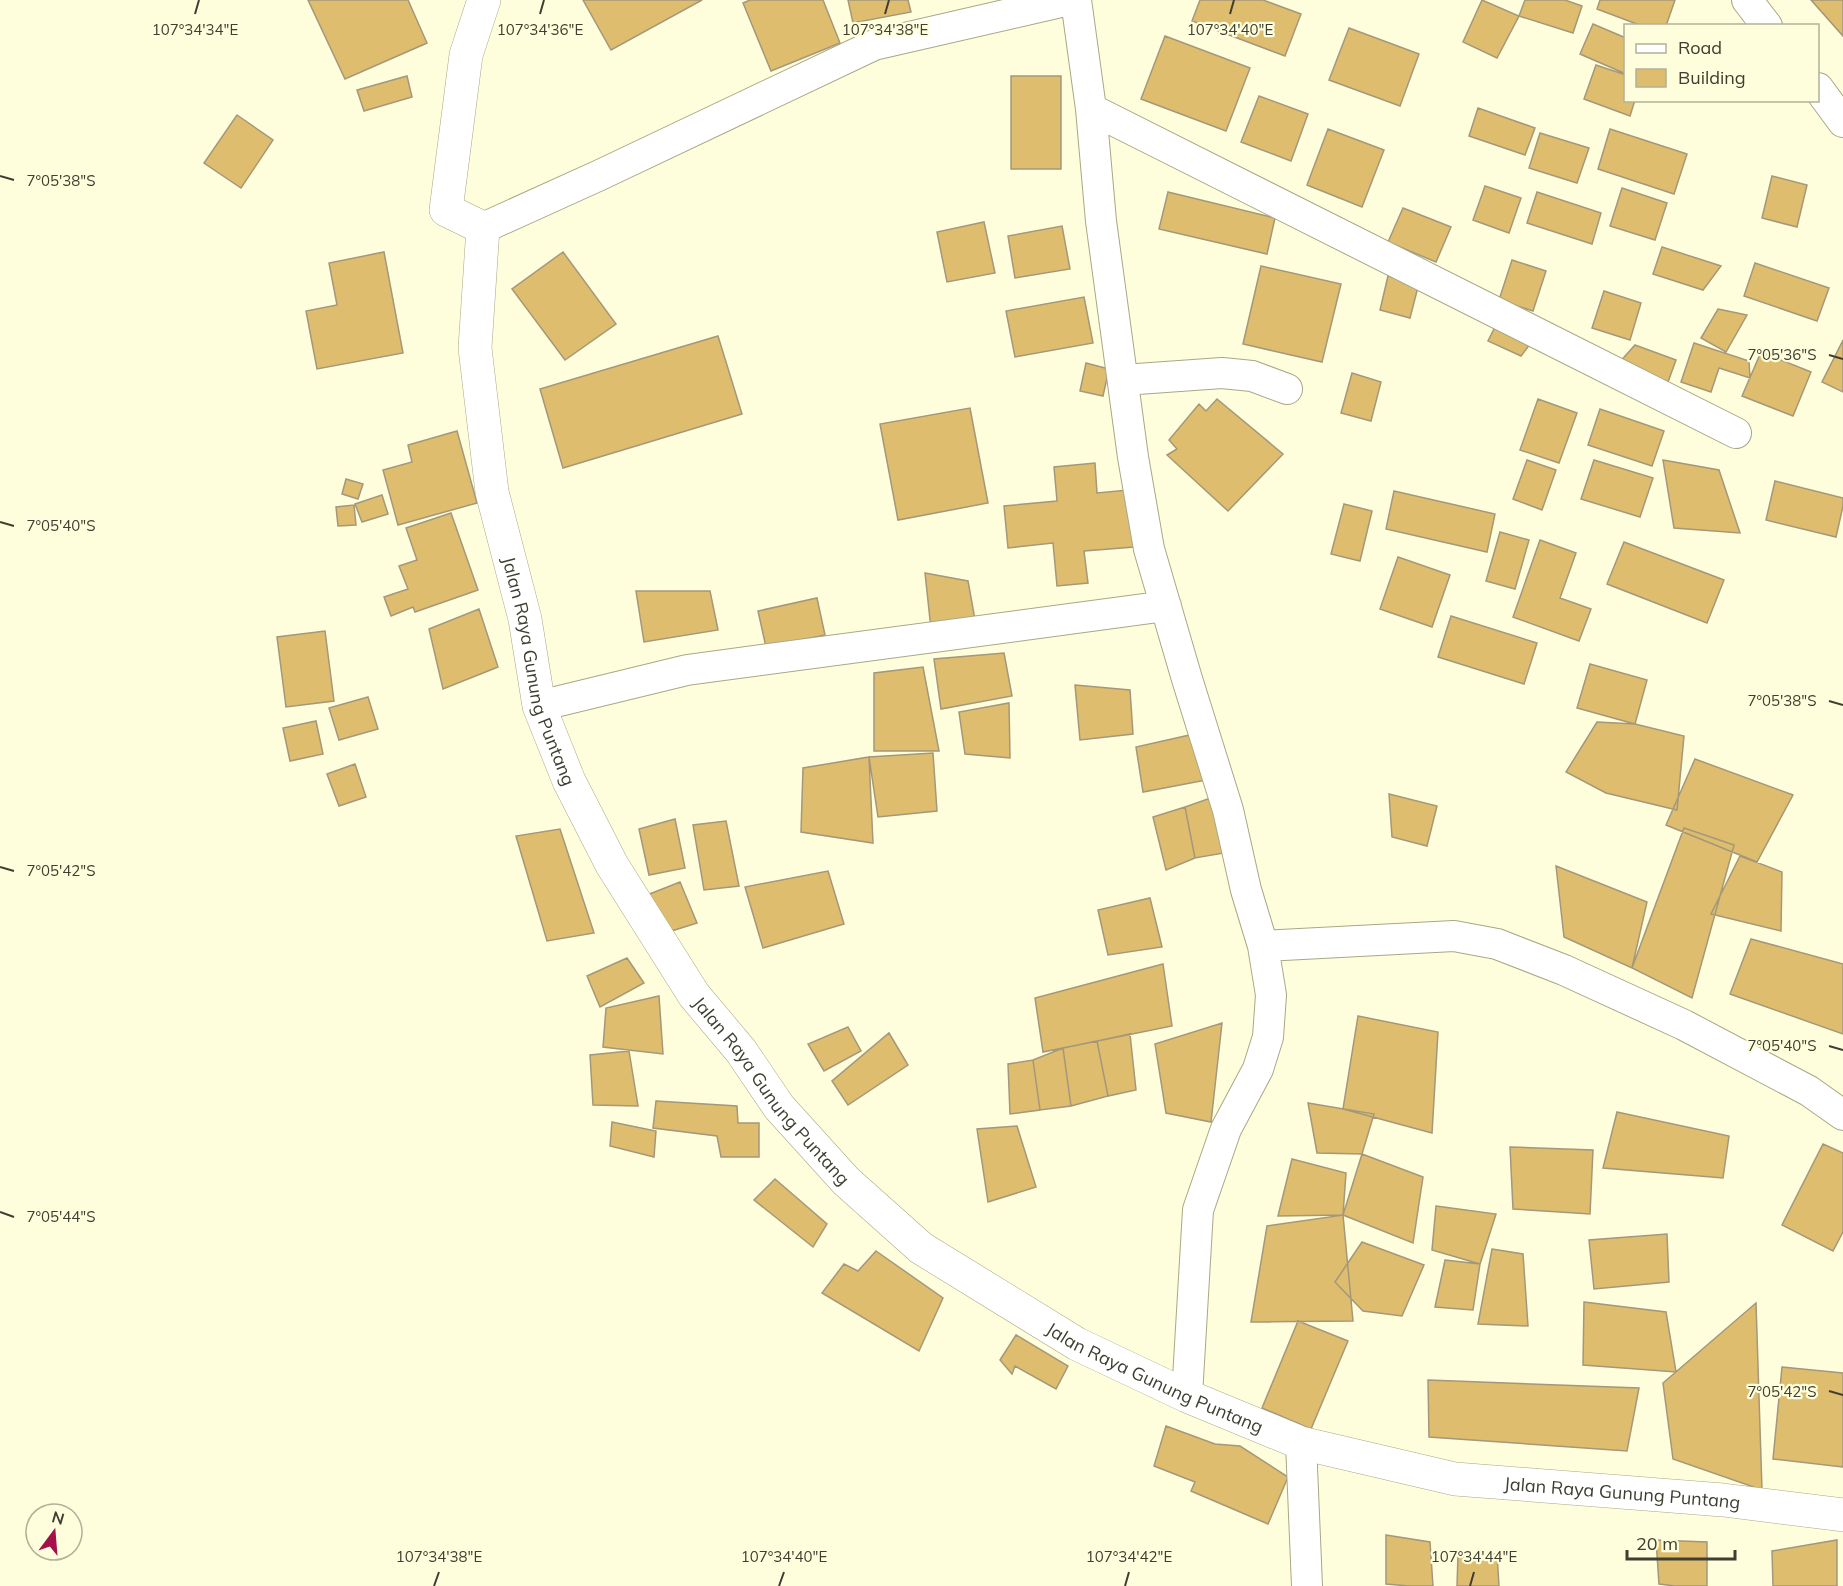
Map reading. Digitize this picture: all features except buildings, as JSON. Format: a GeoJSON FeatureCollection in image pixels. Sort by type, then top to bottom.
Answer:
{"type":"FeatureCollection","features":[{"type":"Feature","properties":{"kind":"street"},"geometry":{"type":"LineString","coordinates":[[484,0],[466,55],[446,210],[483,228],[874,45],[1070,0]]}},
{"type":"Feature","properties":{"kind":"street"},"geometry":{"type":"LineString","coordinates":[[1076,0],[1091,109],[1101,221],[1132,457],[1149,549],[1228,810],[1246,890],[1263,946],[1272,995],[1268,1036],[1258,1069],[1226,1129],[1198,1210],[1187,1396]]}},
{"type":"Feature","properties":{"kind":"street"},"geometry":{"type":"LineString","coordinates":[[1747,0],[1765,24]]}},
{"type":"Feature","properties":{"kind":"street"},"geometry":{"type":"LineString","coordinates":[[1819,89],[1843,122]]}},
{"type":"Feature","properties":{"kind":"street"},"geometry":{"type":"LineString","coordinates":[[1091,109],[1736,433]]}},
{"type":"Feature","properties":{"kind":"street","name":"Jalan Raya Gunung Puntang"},"geometry":{"type":"LineString","coordinates":[[483,228],[475,348],[492,492],[525,619],[539,706],[570,781],[612,865],[694,995],[741,1051],[779,1107],[846,1180],[921,1248],[1077,1344],[1187,1396],[1301,1443],[1455,1479],[1724,1500],[1843,1515]]}},
{"type":"Feature","properties":{"kind":"street"},"geometry":{"type":"LineString","coordinates":[[1123,380],[1222,373],[1252,376],[1287,389]]}},
{"type":"Feature","properties":{"kind":"street"},"geometry":{"type":"LineString","coordinates":[[539,706],[687,670],[1166,606]]}},
{"type":"Feature","properties":{"kind":"street"},"geometry":{"type":"LineString","coordinates":[[1263,946],[1454,936],[1497,944],[1564,970],[1684,1025],[1809,1091],[1843,1115]]}},
{"type":"Feature","properties":{"kind":"street"},"geometry":{"type":"LineString","coordinates":[[1301,1443],[1307,1586]]}}]}
